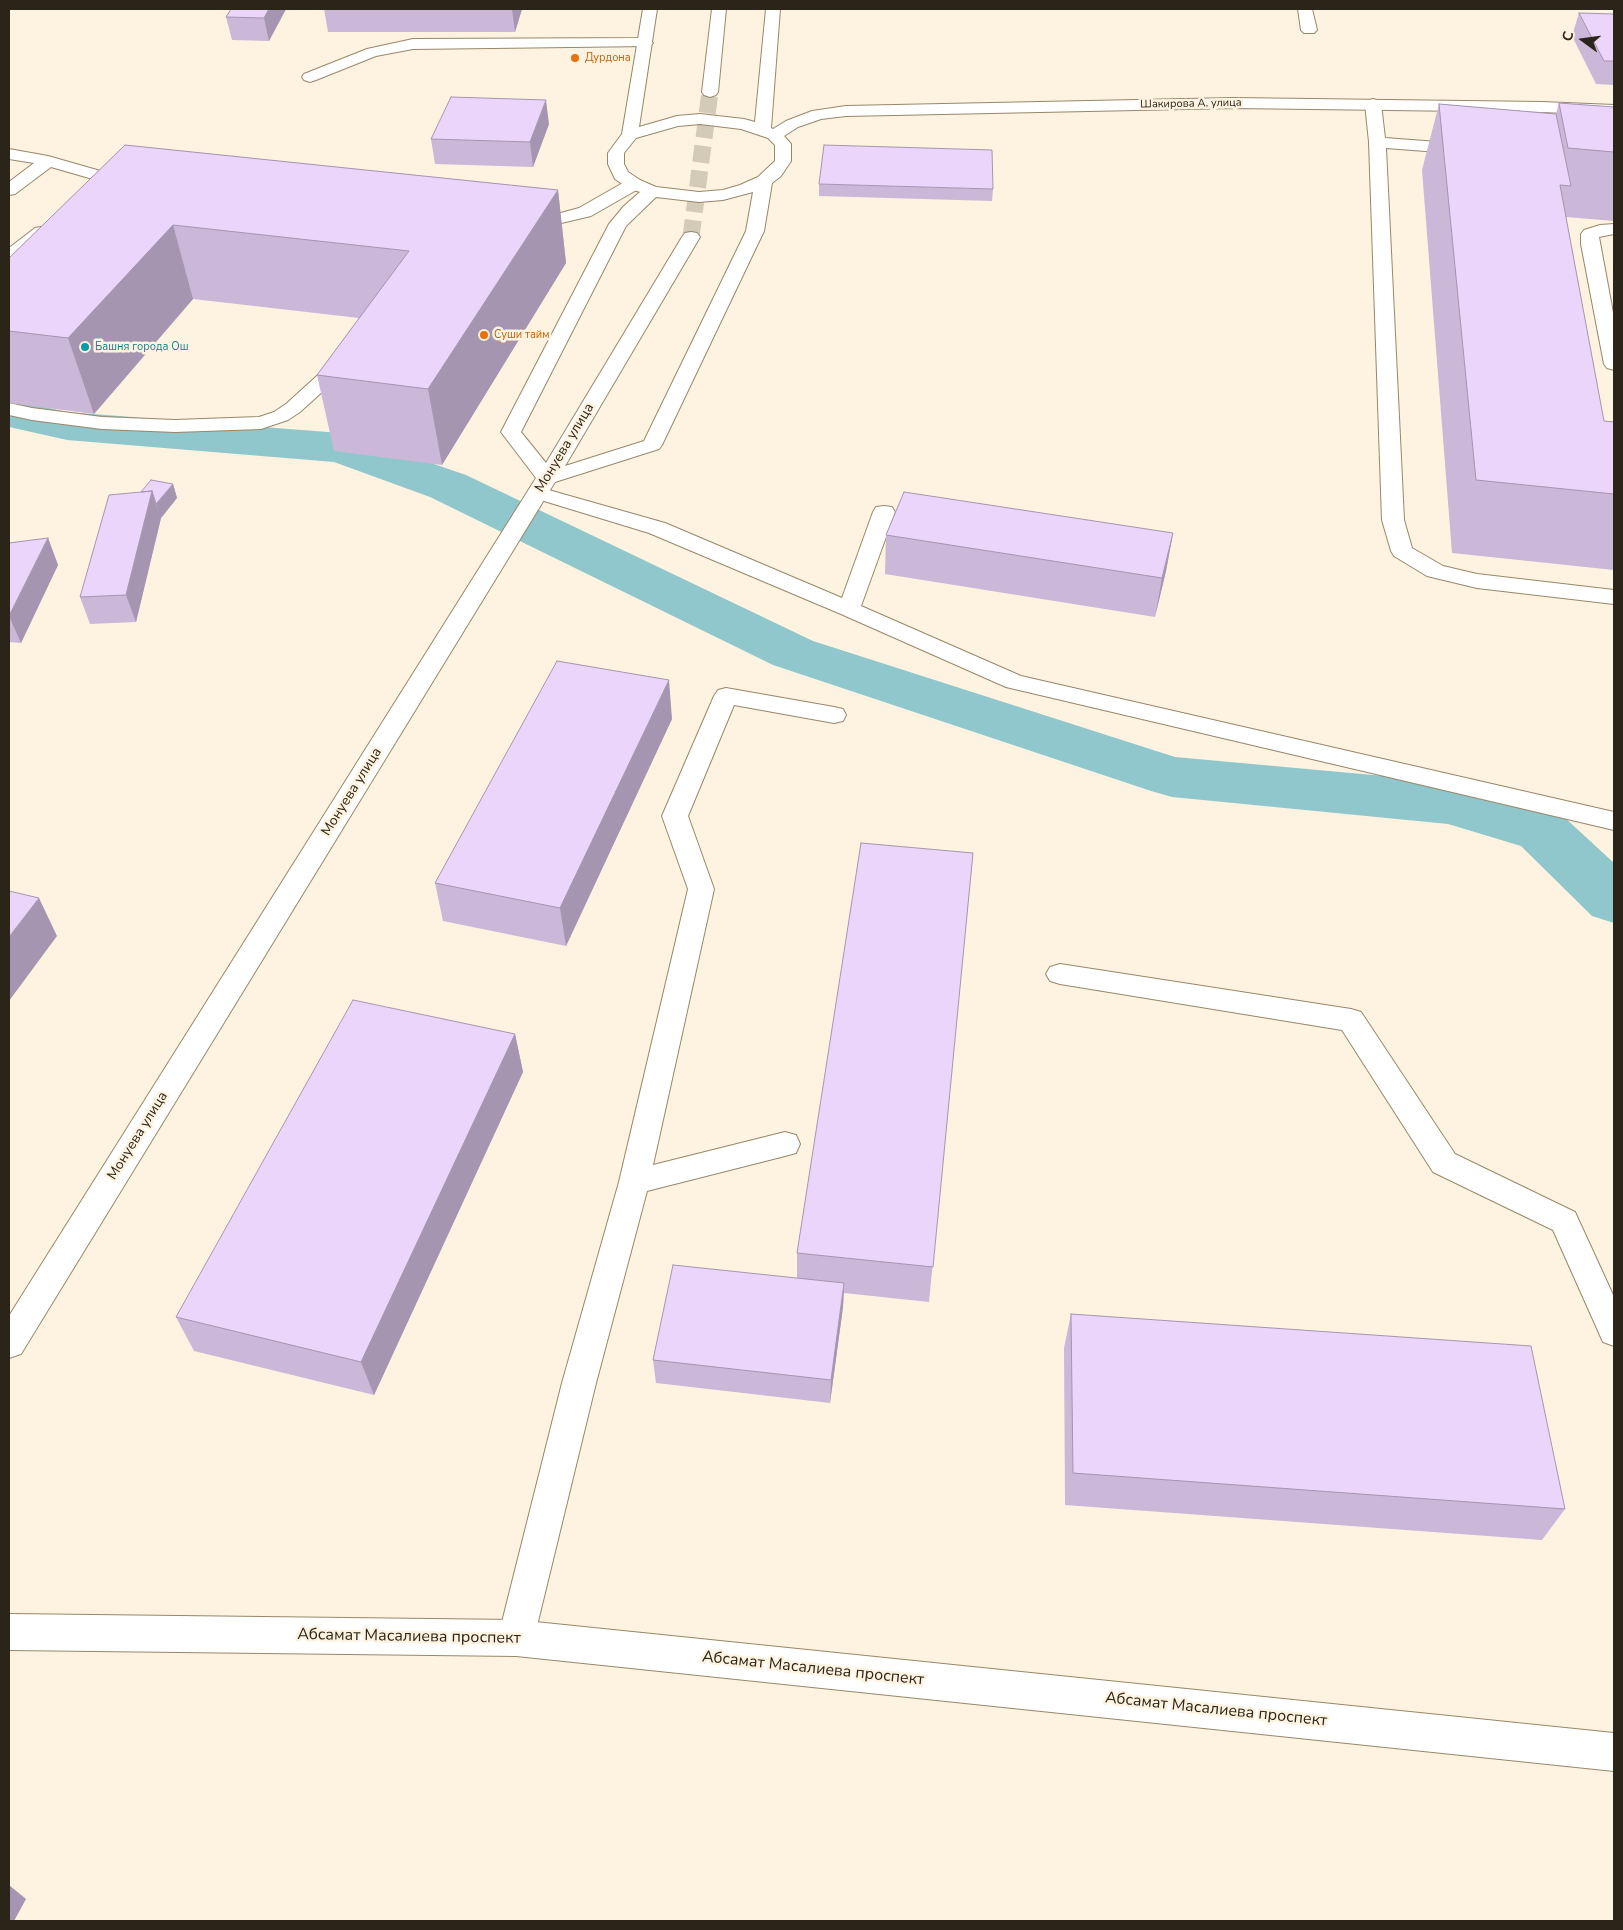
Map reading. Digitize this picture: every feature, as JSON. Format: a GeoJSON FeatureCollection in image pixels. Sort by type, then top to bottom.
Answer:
{"type":"FeatureCollection","features":[{"type":"Feature","properties":{"kind":"main road"},"geometry":{"type":"LineString","coordinates":[[630,135],[670,123],[700,119],[737,123],[768,133],[783,144],[783,161],[764,182],[746,190],[715,196],[675,196],[652,191],[634,184],[622,175],[616,164],[616,153],[630,135],[650,9]]}},
{"type":"Feature","properties":{"kind":"main road"},"geometry":{"type":"LineString","coordinates":[[710,92],[719,9]]}},
{"type":"Feature","properties":{"kind":"main road"},"geometry":{"type":"LineString","coordinates":[[768,133],[773,9]]}},
{"type":"Feature","properties":{"kind":"main road"},"geometry":{"type":"LineString","coordinates":[[1305,9],[1309,30]]}},
{"type":"Feature","properties":{"kind":"main road"},"geometry":{"type":"LineString","coordinates":[[310,78],[372,52],[413,44],[645,42]]}},
{"type":"Feature","properties":{"kind":"main road","name":"Шакирова А. улица"},"geometry":{"type":"LineString","coordinates":[[768,133],[818,114],[846,110],[1234,102],[1614,110]]}},
{"type":"Feature","properties":{"kind":"main road"},"geometry":{"type":"LineString","coordinates":[[1373,104],[1377,142],[1394,520],[1402,551],[1435,571],[1477,580],[1614,597]]}},
{"type":"Feature","properties":{"kind":"main road"},"geometry":{"type":"LineString","coordinates":[[1377,142],[1486,151]]}},
{"type":"Feature","properties":{"kind":"main road"},"geometry":{"type":"LineString","coordinates":[[9,154],[48,161],[110,178],[149,183]]}},
{"type":"Feature","properties":{"kind":"main road"},"geometry":{"type":"LineString","coordinates":[[9,190],[48,161]]}},
{"type":"Feature","properties":{"kind":"main road"},"geometry":{"type":"LineString","coordinates":[[94,190],[110,178]]}},
{"type":"Feature","properties":{"kind":"main road"},"geometry":{"type":"LineString","coordinates":[[538,493],[652,445],[755,231],[764,182]]}},
{"type":"Feature","properties":{"kind":"main road"},"geometry":{"type":"LineString","coordinates":[[503,222],[557,219],[585,212],[634,184]]}},
{"type":"Feature","properties":{"kind":"main road"},"geometry":{"type":"LineString","coordinates":[[538,493],[512,432],[618,224],[630,210],[652,191]]}},
{"type":"Feature","properties":{"kind":"main road"},"geometry":{"type":"LineString","coordinates":[[9,257],[56,220]]}},
{"type":"Feature","properties":{"kind":"main road"},"geometry":{"type":"LineString","coordinates":[[1614,229],[1600,230],[1590,234],[1590,244],[1614,364]]}},
{"type":"Feature","properties":{"kind":"main road","name":"Монуева улица"},"geometry":{"type":"LineString","coordinates":[[9,1344],[508,542],[691,237]]}},
{"type":"Feature","properties":{"kind":"main road"},"geometry":{"type":"LineString","coordinates":[[9,409],[32,414],[102,423],[175,426],[262,423],[281,416],[293,408],[336,368]]}},
{"type":"Feature","properties":{"kind":"main road"},"geometry":{"type":"LineString","coordinates":[[538,493],[657,528],[1014,682],[1614,821]]}},
{"type":"Feature","properties":{"kind":"main road"},"geometry":{"type":"LineString","coordinates":[[849,610],[884,512]]}},
{"type":"Feature","properties":{"kind":"main road"},"geometry":{"type":"LineString","coordinates":[[516,1638],[579,1383],[634,1182],[701,889],[675,816],[726,696],[834,715]]}},
{"type":"Feature","properties":{"kind":"main road"},"geometry":{"type":"LineString","coordinates":[[1060,974],[1351,1020],[1444,1162],[1564,1221],[1614,1332]]}},
{"type":"Feature","properties":{"kind":"main road"},"geometry":{"type":"LineString","coordinates":[[634,1182],[785,1144]]}},
{"type":"Feature","properties":{"kind":"main road","name":"Абсамат Масалиева проспект"},"geometry":{"type":"LineString","coordinates":[[9,1632],[516,1638],[1614,1752]]}},
{"type":"Feature","properties":{"kind":"building"},"geometry":{"type":"Polygon","coordinates":[[[231,9],[269,9],[264,18],[226,17],[231,9]]]}},
{"type":"Feature","properties":{"kind":"building"},"geometry":{"type":"Polygon","coordinates":[[[1579,13],[1614,14],[1614,61],[1604,61],[1579,13]]]}},
{"type":"Feature","properties":{"kind":"building"},"geometry":{"type":"Polygon","coordinates":[[[451,97],[546,100],[530,142],[431,139],[451,97]]]}},
{"type":"Feature","properties":{"kind":"building"},"geometry":{"type":"Polygon","coordinates":[[[1559,103],[1614,107],[1614,152],[1568,148],[1559,103]]]}},
{"type":"Feature","properties":{"kind":"building"},"geometry":{"type":"Polygon","coordinates":[[[1439,104],[1556,114],[1571,186],[1560,185],[1604,421],[1614,422],[1614,494],[1476,480],[1439,104]]]}},
{"type":"Feature","properties":{"kind":"building"},"geometry":{"type":"Polygon","coordinates":[[[125,145],[558,190],[428,389],[317,375],[409,251],[173,225],[68,338],[9,331],[9,258],[125,145]]]}},
{"type":"Feature","properties":{"kind":"building"},"geometry":{"type":"Polygon","coordinates":[[[824,145],[992,150],[993,189],[819,184],[824,145]]]}},
{"type":"Feature","properties":{"kind":"building"},"geometry":{"type":"Polygon","coordinates":[[[151,480],[173,484],[156,504],[152,491],[141,492],[151,480]]]}},
{"type":"Feature","properties":{"kind":"building"},"geometry":{"type":"Polygon","coordinates":[[[152,491],[126,595],[80,597],[109,495],[152,491]]]}},
{"type":"Feature","properties":{"kind":"building"},"geometry":{"type":"Polygon","coordinates":[[[904,492],[1173,533],[1162,578],[886,535],[904,492]]]}},
{"type":"Feature","properties":{"kind":"building"},"geometry":{"type":"Polygon","coordinates":[[[48,538],[9,616],[9,543],[48,538]]]}},
{"type":"Feature","properties":{"kind":"building"},"geometry":{"type":"Polygon","coordinates":[[[557,661],[669,680],[560,908],[435,883],[557,661]]]}},
{"type":"Feature","properties":{"kind":"building"},"geometry":{"type":"Polygon","coordinates":[[[861,843],[973,853],[933,1267],[797,1253],[861,843]]]}},
{"type":"Feature","properties":{"kind":"building"},"geometry":{"type":"Polygon","coordinates":[[[9,891],[39,898],[9,937],[9,891]]]}},
{"type":"Feature","properties":{"kind":"building"},"geometry":{"type":"Polygon","coordinates":[[[353,1000],[515,1034],[361,1362],[176,1317],[353,1000]]]}},
{"type":"Feature","properties":{"kind":"building"},"geometry":{"type":"Polygon","coordinates":[[[673,1265],[844,1283],[831,1380],[653,1360],[673,1265]]]}},
{"type":"Feature","properties":{"kind":"building"},"geometry":{"type":"Polygon","coordinates":[[[1071,1314],[1531,1346],[1565,1509],[1073,1473],[1071,1314]]]}},
{"type":"Feature","properties":{"kind":"waterway"},"geometry":{"type":"LineString","coordinates":[[9,413],[67,426],[341,448],[448,486],[793,653],[1172,777],[1450,803],[1542,831],[1614,900]]}},
{"type":"Feature","properties":{"kind":"tunnel"},"geometry":{"type":"LineString","coordinates":[[691,237],[710,92]]}},
{"type":"Feature","properties":{"kind":"place","name":"Дурдона"},"geometry":{"type":"Point","coordinates":[575,58]}},
{"type":"Feature","properties":{"kind":"place","name":"Суши тайм"},"geometry":{"type":"Point","coordinates":[484,335]}},
{"type":"Feature","properties":{"kind":"place","name":"Башня города Ош"},"geometry":{"type":"Point","coordinates":[85,347]}}]}
